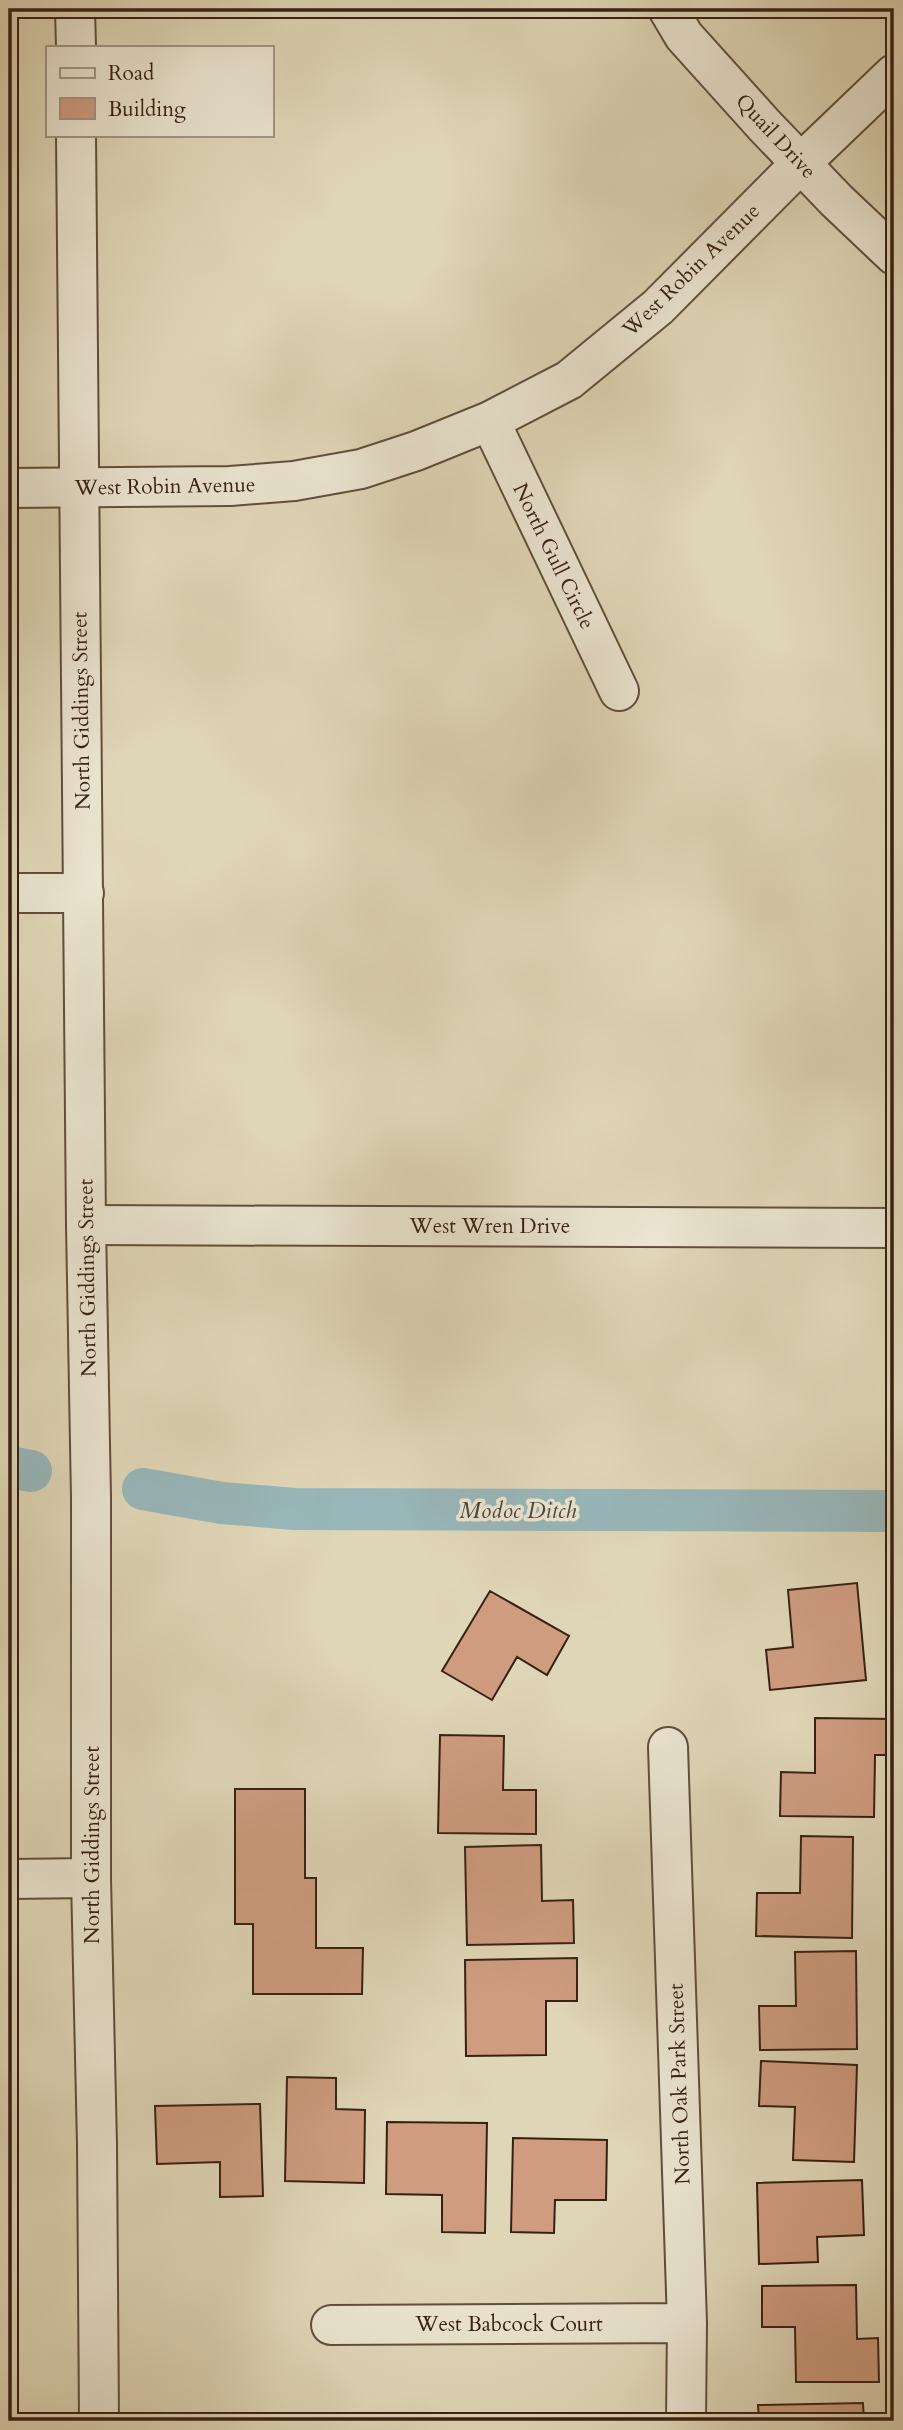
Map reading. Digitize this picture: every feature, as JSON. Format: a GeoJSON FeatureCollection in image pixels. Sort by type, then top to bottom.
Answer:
{"type":"FeatureCollection","features":[{"type":"Feature","properties":{"kind":"street"},"geometry":{"type":"LineString","coordinates":[[75,9],[76,46]]}},
{"type":"Feature","properties":{"kind":"street","name":"Quail Drive"},"geometry":{"type":"LineString","coordinates":[[668,9],[684,36],[800,164],[894,255]]}},
{"type":"Feature","properties":{"kind":"street","name":"West Robin Avenue"},"geometry":{"type":"LineString","coordinates":[[9,488],[230,486],[294,481],[361,469],[416,451],[490,421],[569,380],[658,307],[894,74]]}},
{"type":"Feature","properties":{"kind":"street","name":"North Giddings Street"},"geometry":{"type":"LineString","coordinates":[[76,136],[91,1498],[91,1878],[99,2421]]}},
{"type":"Feature","properties":{"kind":"street","name":"North Gull Circle"},"geometry":{"type":"LineString","coordinates":[[490,421],[619,691]]}},
{"type":"Feature","properties":{"kind":"street"},"geometry":{"type":"LineString","coordinates":[[9,893],[84,893]]}},
{"type":"Feature","properties":{"kind":"street","name":"West Wren Drive"},"geometry":{"type":"LineString","coordinates":[[86,1224],[894,1228]]}},
{"type":"Feature","properties":{"kind":"street","name":"North Oak Park Street"},"geometry":{"type":"LineString","coordinates":[[668,1747],[687,2323],[686,2421]]}},
{"type":"Feature","properties":{"kind":"street"},"geometry":{"type":"LineString","coordinates":[[9,1879],[91,1878]]}},
{"type":"Feature","properties":{"kind":"street","name":"West Babcock Court"},"geometry":{"type":"LineString","coordinates":[[331,2325],[687,2323]]}},
{"type":"Feature","properties":{"kind":"building"},"geometry":{"type":"Polygon","coordinates":[[[857,1583],[866,1680],[770,1690],[766,1650],[793,1647],[788,1590],[857,1583]]]}},
{"type":"Feature","properties":{"kind":"building"},"geometry":{"type":"Polygon","coordinates":[[[490,1591],[569,1636],[547,1675],[517,1657],[492,1700],[442,1671],[490,1591]]]}},
{"type":"Feature","properties":{"kind":"building"},"geometry":{"type":"Polygon","coordinates":[[[815,1718],[894,1719],[894,1755],[875,1755],[874,1817],[780,1816],[781,1772],[815,1773],[815,1718]]]}},
{"type":"Feature","properties":{"kind":"building"},"geometry":{"type":"Polygon","coordinates":[[[440,1735],[504,1736],[503,1790],[536,1790],[536,1834],[438,1833],[440,1735]]]}},
{"type":"Feature","properties":{"kind":"building"},"geometry":{"type":"Polygon","coordinates":[[[235,1789],[305,1789],[305,1878],[316,1878],[316,1948],[363,1948],[362,1994],[253,1994],[253,1924],[235,1924],[235,1789]]]}},
{"type":"Feature","properties":{"kind":"building"},"geometry":{"type":"Polygon","coordinates":[[[801,1836],[853,1837],[852,1938],[756,1936],[757,1893],[800,1893],[801,1836]]]}},
{"type":"Feature","properties":{"kind":"building"},"geometry":{"type":"Polygon","coordinates":[[[541,1845],[542,1901],[573,1900],[574,1943],[467,1945],[465,1847],[541,1845]]]}},
{"type":"Feature","properties":{"kind":"building"},"geometry":{"type":"Polygon","coordinates":[[[856,1951],[857,2049],[760,2050],[759,2006],[796,2006],[795,1952],[856,1951]]]}},
{"type":"Feature","properties":{"kind":"building"},"geometry":{"type":"Polygon","coordinates":[[[577,1958],[577,2001],[546,2001],[546,2055],[466,2056],[465,1960],[577,1958]]]}},
{"type":"Feature","properties":{"kind":"building"},"geometry":{"type":"Polygon","coordinates":[[[761,2061],[857,2065],[854,2162],[793,2160],[795,2107],[759,2106],[761,2061]]]}},
{"type":"Feature","properties":{"kind":"building"},"geometry":{"type":"Polygon","coordinates":[[[287,2077],[336,2078],[336,2109],[365,2110],[364,2183],[285,2181],[287,2077]]]}},
{"type":"Feature","properties":{"kind":"building"},"geometry":{"type":"Polygon","coordinates":[[[260,2104],[263,2196],[220,2197],[220,2162],[157,2164],[155,2106],[260,2104]]]}},
{"type":"Feature","properties":{"kind":"building"},"geometry":{"type":"Polygon","coordinates":[[[387,2122],[487,2123],[485,2233],[442,2232],[442,2195],[386,2194],[387,2122]]]}},
{"type":"Feature","properties":{"kind":"building"},"geometry":{"type":"Polygon","coordinates":[[[513,2138],[607,2140],[606,2200],[555,2200],[554,2233],[511,2232],[513,2138]]]}},
{"type":"Feature","properties":{"kind":"building"},"geometry":{"type":"Polygon","coordinates":[[[862,2180],[864,2235],[817,2237],[818,2262],[759,2264],[757,2183],[862,2180]]]}},
{"type":"Feature","properties":{"kind":"building"},"geometry":{"type":"Polygon","coordinates":[[[856,2285],[857,2339],[878,2338],[879,2382],[796,2382],[795,2327],[762,2327],[762,2286],[856,2285]]]}},
{"type":"Feature","properties":{"kind":"building"},"geometry":{"type":"Polygon","coordinates":[[[863,2403],[864,2421],[759,2421],[758,2405],[863,2403]]]}},
{"type":"Feature","properties":{"kind":"building"},"geometry":{"type":"Polygon","coordinates":[[[446,2415],[491,2416],[491,2421],[445,2421],[446,2415]]]}},
{"type":"Feature","properties":{"kind":"building"},"geometry":{"type":"Polygon","coordinates":[[[601,2417],[601,2421],[518,2421],[518,2418],[601,2417]]]}},
{"type":"Feature","properties":{"kind":"waterway","name":"Modoc Ditch"},"geometry":{"type":"LineString","coordinates":[[9,1467],[31,1471]]}},
{"type":"Feature","properties":{"kind":"waterway","name":"Modoc Ditch"},"geometry":{"type":"LineString","coordinates":[[143,1489],[222,1503],[295,1509],[894,1511]]}}]}
